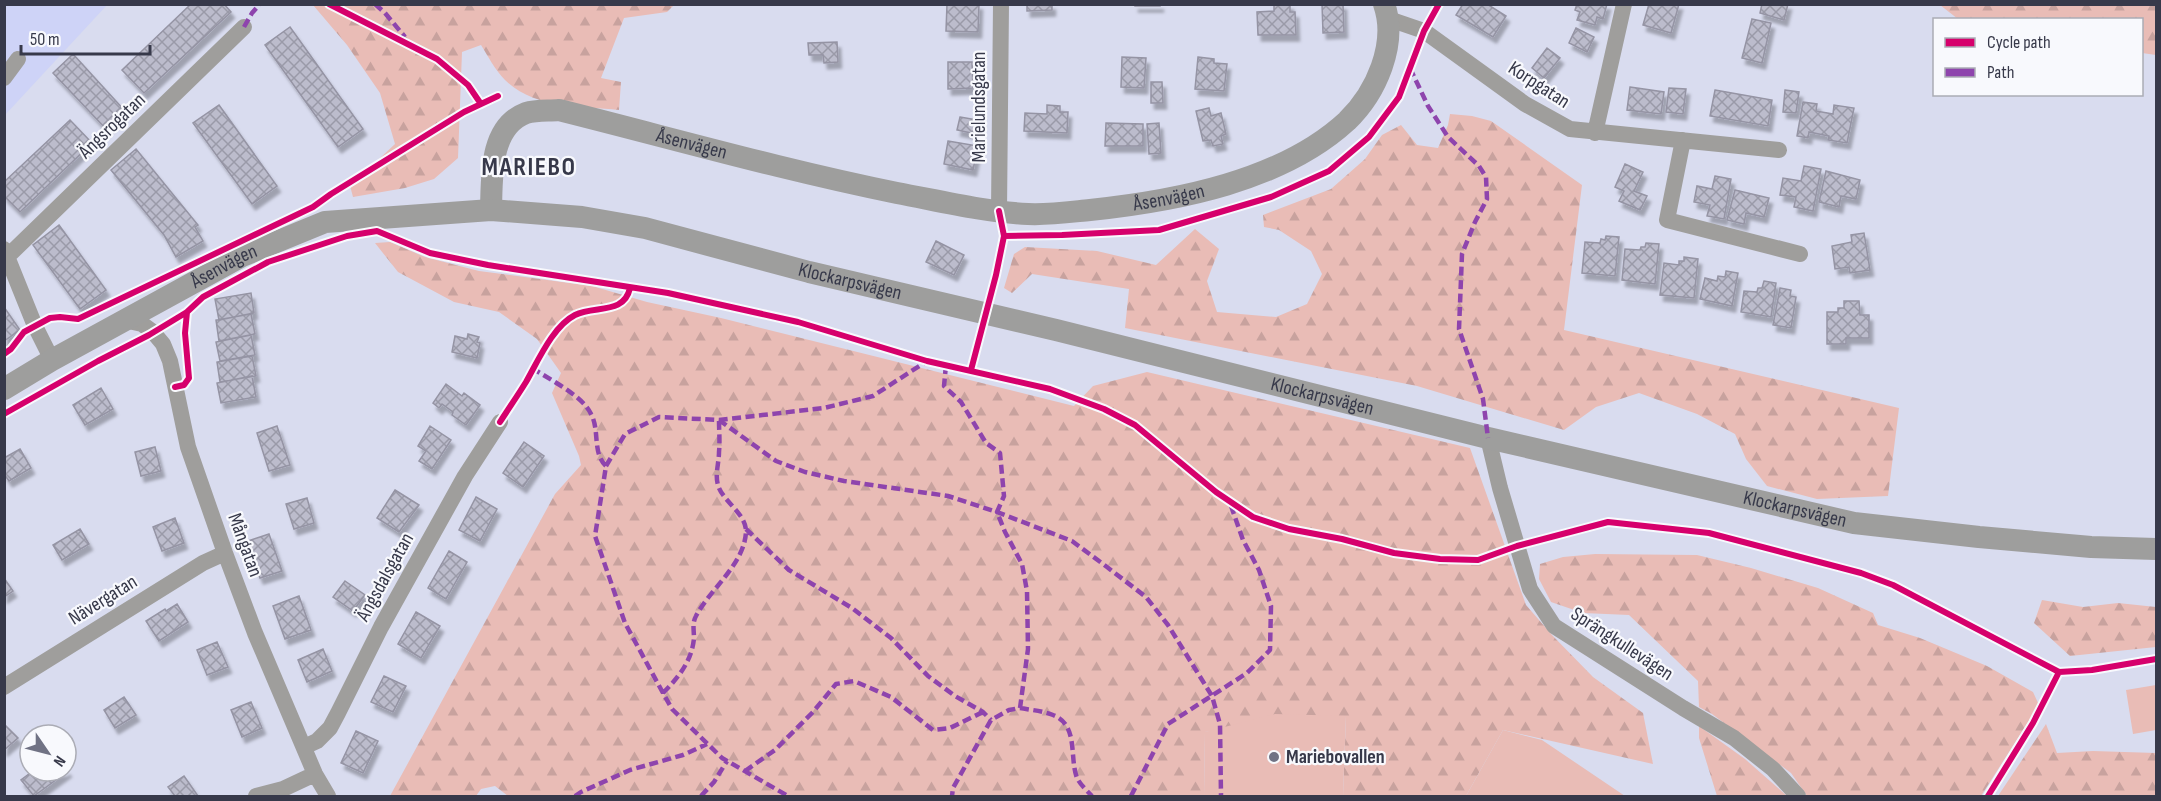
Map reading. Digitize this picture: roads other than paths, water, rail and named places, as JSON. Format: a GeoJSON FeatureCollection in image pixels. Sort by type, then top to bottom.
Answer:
{"type":"FeatureCollection","features":[{"type":"Feature","properties":{"kind":"street","name":"Marielundsgatan"},"geometry":{"type":"LineString","coordinates":[[999,211],[1001,4]]}},
{"type":"Feature","properties":{"kind":"street"},"geometry":{"type":"LineString","coordinates":[[1595,133],[1624,4]]}},
{"type":"Feature","properties":{"kind":"street","name":"Åsenvägen"},"geometry":{"type":"LineString","coordinates":[[4,389],[52,360],[242,256],[325,222],[491,210],[495,158],[499,141],[512,121],[525,114],[559,110],[844,182],[999,211],[1030,214],[1138,205],[1209,190],[1255,174],[1294,158],[1332,134],[1355,113],[1371,90],[1383,63],[1388,42],[1386,12]]}},
{"type":"Feature","properties":{"kind":"street","name":"Korpgatan"},"geometry":{"type":"LineString","coordinates":[[1386,12],[1424,31],[1547,117],[1570,129],[1779,150]]}},
{"type":"Feature","properties":{"kind":"street","name":"Ängsrogatan"},"geometry":{"type":"LineString","coordinates":[[6,252],[244,27]]}},
{"type":"Feature","properties":{"kind":"street"},"geometry":{"type":"LineString","coordinates":[[4,78],[18,59]]}},
{"type":"Feature","properties":{"kind":"street"},"geometry":{"type":"LineString","coordinates":[[1683,140],[1667,220],[1800,254]]}},
{"type":"Feature","properties":{"kind":"street","name":"Klockarpsvägen"},"geometry":{"type":"LineString","coordinates":[[491,210],[582,217],[645,228],[809,272],[1046,328],[1488,438],[1854,523],[2091,548],[2157,549]]}},
{"type":"Feature","properties":{"kind":"street"},"geometry":{"type":"LineString","coordinates":[[6,252],[35,326],[52,360]]}},
{"type":"Feature","properties":{"kind":"street","name":"Mångatan"},"geometry":{"type":"LineString","coordinates":[[124,320],[142,324],[163,344],[170,361],[188,447],[225,553],[255,633],[315,774],[328,796]]}},
{"type":"Feature","properties":{"kind":"street","name":"Ängsdalsgatan"},"geometry":{"type":"LineString","coordinates":[[304,747],[317,741],[334,720],[381,627],[465,476],[500,422]]}},
{"type":"Feature","properties":{"kind":"street","name":"Sprängkullevägen"},"geometry":{"type":"LineString","coordinates":[[1488,438],[1500,488],[1530,589],[1554,626],[1734,738],[1773,768],[1798,796]]}},
{"type":"Feature","properties":{"kind":"street","name":"Nävergatan"},"geometry":{"type":"LineString","coordinates":[[4,687],[203,563],[225,553]]}},
{"type":"Feature","properties":{"kind":"street"},"geometry":{"type":"LineString","coordinates":[[256,796],[283,789],[315,774]]}},
{"type":"Feature","properties":{"kind":"place","name":"Mariebovallen"},"geometry":{"type":"Point","coordinates":[1274,757]}},
{"type":"Feature","properties":{"kind":"district","name":"MARIEBO"},"geometry":{"type":"Point","coordinates":[529,167]}}]}
